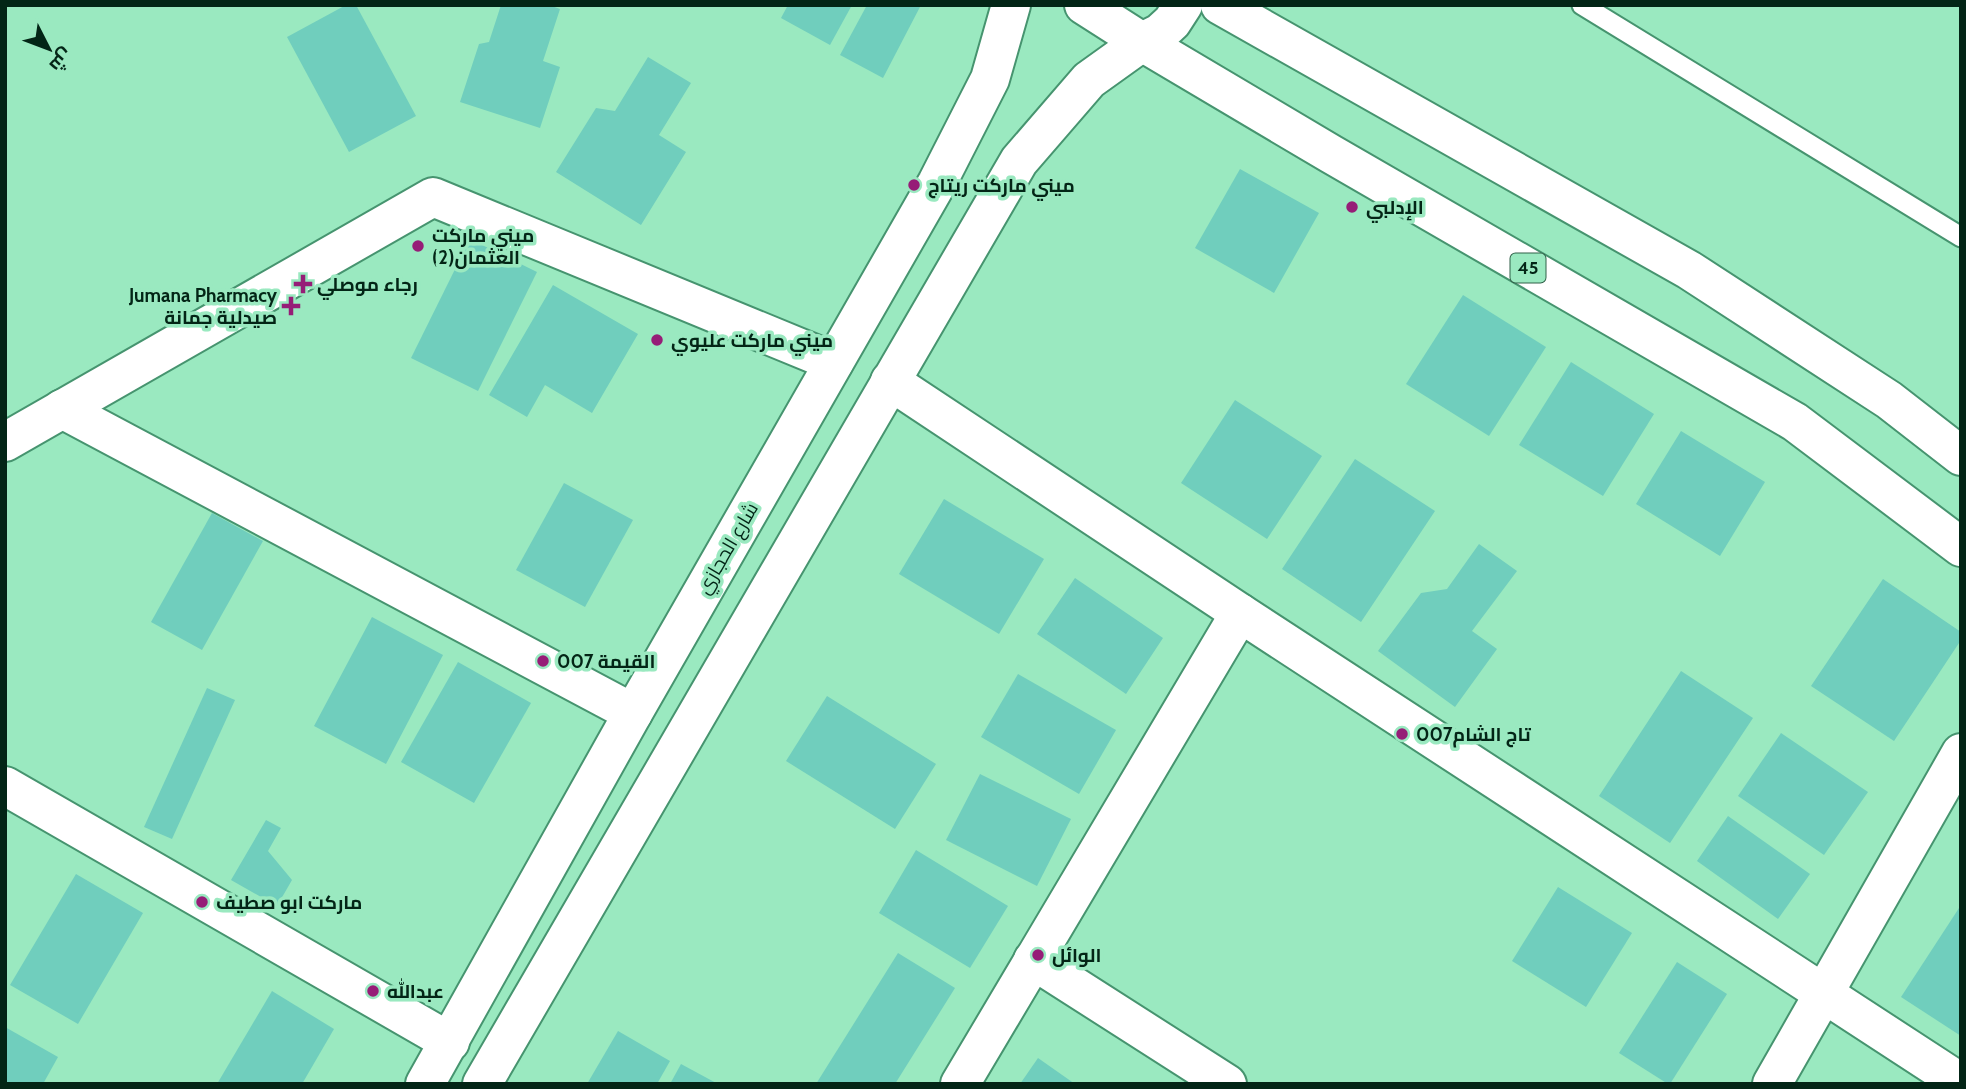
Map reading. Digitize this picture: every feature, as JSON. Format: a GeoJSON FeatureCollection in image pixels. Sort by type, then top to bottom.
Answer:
{"type":"FeatureCollection","features":[{"type":"Feature","properties":{"kind":"main road","name":"شارع الحجازي"},"geometry":{"type":"LineString","coordinates":[[425,1084],[633,713],[937,183],[990,79],[1011,5]]}},
{"type":"Feature","properties":{"kind":"main road","name":"45"},"geometry":{"type":"LineString","coordinates":[[1084,5],[1343,161],[1795,422],[1961,547]]}},
{"type":"Feature","properties":{"kind":"main road"},"geometry":{"type":"LineString","coordinates":[[482,1084],[1019,161],[1089,80],[1142,42],[1160,33],[1172,22],[1183,5]]}},
{"type":"Feature","properties":{"kind":"main road"},"geometry":{"type":"LineString","coordinates":[[1220,5],[1689,270],[1889,400],[1961,456]]}},
{"type":"Feature","properties":{"kind":"main road"},"geometry":{"type":"LineString","coordinates":[[5,442],[433,197],[834,362]]}},
{"type":"Feature","properties":{"kind":"main road"},"geometry":{"type":"LineString","coordinates":[[890,381],[1240,613],[1961,1083]]}},
{"type":"Feature","properties":{"kind":"main road"},"geometry":{"type":"LineString","coordinates":[[62,409],[633,713]]}},
{"type":"Feature","properties":{"kind":"main road"},"geometry":{"type":"LineString","coordinates":[[960,1084],[1240,613]]}},
{"type":"Feature","properties":{"kind":"main road"},"geometry":{"type":"LineString","coordinates":[[1772,1084],[1961,753]]}},
{"type":"Feature","properties":{"kind":"main road"},"geometry":{"type":"LineString","coordinates":[[5,786],[450,1042]]}},
{"type":"Feature","properties":{"kind":"main road"},"geometry":{"type":"LineString","coordinates":[[1033,960],[1227,1084]]}},
{"type":"Feature","properties":{"kind":"lane"},"geometry":{"type":"LineString","coordinates":[[1582,5],[1961,237]]}},
{"type":"Feature","properties":{"kind":"building"},"geometry":{"type":"Polygon","coordinates":[[[346,5],[356,5],[416,116],[349,152],[287,37],[346,5]]]}},
{"type":"Feature","properties":{"kind":"building"},"geometry":{"type":"Polygon","coordinates":[[[501,5],[549,5],[560,9],[543,61],[560,67],[540,128],[460,102],[479,44],[489,42],[501,5]]]}},
{"type":"Feature","properties":{"kind":"building"},"geometry":{"type":"Polygon","coordinates":[[[788,5],[852,5],[830,45],[781,18],[788,5]]]}},
{"type":"Feature","properties":{"kind":"building"},"geometry":{"type":"Polygon","coordinates":[[[867,5],[921,5],[883,78],[840,55],[867,5]]]}},
{"type":"Feature","properties":{"kind":"building"},"geometry":{"type":"Polygon","coordinates":[[[648,57],[691,83],[659,135],[686,152],[641,225],[556,172],[596,108],[615,111],[648,57]]]}},
{"type":"Feature","properties":{"kind":"building"},"geometry":{"type":"Polygon","coordinates":[[[1240,169],[1319,213],[1274,293],[1195,248],[1240,169]]]}},
{"type":"Feature","properties":{"kind":"building"},"geometry":{"type":"Polygon","coordinates":[[[470,239],[537,272],[478,391],[411,358],[470,239]]]}},
{"type":"Feature","properties":{"kind":"building"},"geometry":{"type":"Polygon","coordinates":[[[553,285],[638,334],[592,413],[545,385],[527,417],[489,395],[553,285]]]}},
{"type":"Feature","properties":{"kind":"building"},"geometry":{"type":"Polygon","coordinates":[[[1463,295],[1546,347],[1489,436],[1406,384],[1463,295]]]}},
{"type":"Feature","properties":{"kind":"building"},"geometry":{"type":"Polygon","coordinates":[[[1571,362],[1654,414],[1603,496],[1519,445],[1571,362]]]}},
{"type":"Feature","properties":{"kind":"building"},"geometry":{"type":"Polygon","coordinates":[[[1235,400],[1322,456],[1267,539],[1181,483],[1235,400]]]}},
{"type":"Feature","properties":{"kind":"building"},"geometry":{"type":"Polygon","coordinates":[[[1681,431],[1765,482],[1720,556],[1636,504],[1681,431]]]}},
{"type":"Feature","properties":{"kind":"building"},"geometry":{"type":"Polygon","coordinates":[[[1355,459],[1435,511],[1361,622],[1282,569],[1355,459]]]}},
{"type":"Feature","properties":{"kind":"building"},"geometry":{"type":"Polygon","coordinates":[[[564,483],[633,520],[585,607],[516,570],[564,483]]]}},
{"type":"Feature","properties":{"kind":"building"},"geometry":{"type":"Polygon","coordinates":[[[944,499],[1044,559],[999,634],[899,574],[944,499]]]}},
{"type":"Feature","properties":{"kind":"building"},"geometry":{"type":"Polygon","coordinates":[[[212,513],[263,541],[202,650],[151,622],[212,513]]]}},
{"type":"Feature","properties":{"kind":"building"},"geometry":{"type":"Polygon","coordinates":[[[1479,544],[1517,571],[1472,631],[1497,649],[1455,707],[1378,651],[1421,593],[1447,589],[1479,544]]]}},
{"type":"Feature","properties":{"kind":"building"},"geometry":{"type":"Polygon","coordinates":[[[1075,578],[1163,638],[1126,694],[1037,634],[1075,578]]]}},
{"type":"Feature","properties":{"kind":"building"},"geometry":{"type":"Polygon","coordinates":[[[1883,579],[1961,632],[1961,640],[1894,741],[1811,686],[1883,579]]]}},
{"type":"Feature","properties":{"kind":"building"},"geometry":{"type":"Polygon","coordinates":[[[372,617],[443,655],[386,764],[314,726],[372,617]]]}},
{"type":"Feature","properties":{"kind":"building"},"geometry":{"type":"Polygon","coordinates":[[[458,662],[531,703],[474,803],[401,762],[458,662]]]}},
{"type":"Feature","properties":{"kind":"building"},"geometry":{"type":"Polygon","coordinates":[[[1681,671],[1753,718],[1670,843],[1599,796],[1681,671]]]}},
{"type":"Feature","properties":{"kind":"building"},"geometry":{"type":"Polygon","coordinates":[[[1018,674],[1116,730],[1079,794],[981,737],[1018,674]]]}},
{"type":"Feature","properties":{"kind":"building"},"geometry":{"type":"Polygon","coordinates":[[[207,688],[235,700],[172,839],[144,827],[207,688]]]}},
{"type":"Feature","properties":{"kind":"building"},"geometry":{"type":"Polygon","coordinates":[[[827,696],[936,764],[895,829],[786,761],[827,696]]]}},
{"type":"Feature","properties":{"kind":"building"},"geometry":{"type":"Polygon","coordinates":[[[1781,733],[1868,792],[1824,855],[1738,796],[1781,733]]]}},
{"type":"Feature","properties":{"kind":"building"},"geometry":{"type":"Polygon","coordinates":[[[980,774],[1071,819],[1037,886],[946,840],[980,774]]]}},
{"type":"Feature","properties":{"kind":"building"},"geometry":{"type":"Polygon","coordinates":[[[1728,816],[1810,874],[1778,919],[1697,861],[1728,816]]]}},
{"type":"Feature","properties":{"kind":"building"},"geometry":{"type":"Polygon","coordinates":[[[266,820],[281,828],[268,851],[292,880],[277,906],[231,880],[266,820]]]}},
{"type":"Feature","properties":{"kind":"building"},"geometry":{"type":"Polygon","coordinates":[[[916,850],[1008,906],[970,968],[879,913],[916,850]]]}},
{"type":"Feature","properties":{"kind":"building"},"geometry":{"type":"Polygon","coordinates":[[[76,874],[143,913],[78,1024],[10,985],[76,874]]]}},
{"type":"Feature","properties":{"kind":"building"},"geometry":{"type":"Polygon","coordinates":[[[1558,887],[1632,933],[1586,1007],[1512,961],[1558,887]]]}},
{"type":"Feature","properties":{"kind":"building"},"geometry":{"type":"Polygon","coordinates":[[[1961,905],[1961,1036],[1901,997],[1961,905]]]}},
{"type":"Feature","properties":{"kind":"building"},"geometry":{"type":"Polygon","coordinates":[[[898,953],[955,988],[895,1084],[816,1084],[898,953]]]}},
{"type":"Feature","properties":{"kind":"building"},"geometry":{"type":"Polygon","coordinates":[[[1677,962],[1727,994],[1668,1084],[1619,1053],[1677,962]]]}},
{"type":"Feature","properties":{"kind":"building"},"geometry":{"type":"Polygon","coordinates":[[[272,991],[334,1029],[302,1084],[217,1084],[272,991]]]}},
{"type":"Feature","properties":{"kind":"building"},"geometry":{"type":"Polygon","coordinates":[[[5,1027],[58,1057],[43,1084],[5,1084],[5,1027]]]}},
{"type":"Feature","properties":{"kind":"building"},"geometry":{"type":"Polygon","coordinates":[[[618,1031],[670,1061],[657,1084],[587,1084],[618,1031]]]}},
{"type":"Feature","properties":{"kind":"building"},"geometry":{"type":"Polygon","coordinates":[[[1038,1058],[1075,1084],[1020,1084],[1038,1058]]]}},
{"type":"Feature","properties":{"kind":"building"},"geometry":{"type":"Polygon","coordinates":[[[681,1064],[718,1084],[670,1084],[681,1064]]]}},
{"type":"Feature","properties":{"kind":"place","name":"ميني ماركت ريتاج"},"geometry":{"type":"Point","coordinates":[914,185]}},
{"type":"Feature","properties":{"kind":"place","name":"الإدلبي"},"geometry":{"type":"Point","coordinates":[1352,207]}},
{"type":"Feature","properties":{"kind":"place","name":"ميني ماركت العثمان(2)"},"geometry":{"type":"Point","coordinates":[418,246]}},
{"type":"Feature","properties":{"kind":"place","name":"رجاء موصلي"},"geometry":{"type":"Point","coordinates":[303,284]}},
{"type":"Feature","properties":{"kind":"place","name":"Jumana Pharmacy صيدلية جمانة"},"geometry":{"type":"Point","coordinates":[291,306]}},
{"type":"Feature","properties":{"kind":"place","name":"ميني ماركت عليوي"},"geometry":{"type":"Point","coordinates":[657,340]}},
{"type":"Feature","properties":{"kind":"place","name":"القيمة 007"},"geometry":{"type":"Point","coordinates":[543,661]}},
{"type":"Feature","properties":{"kind":"place","name":"تاج الشام007"},"geometry":{"type":"Point","coordinates":[1402,734]}},
{"type":"Feature","properties":{"kind":"place","name":"ماركت ابو صطيف"},"geometry":{"type":"Point","coordinates":[202,902]}},
{"type":"Feature","properties":{"kind":"place","name":"الوائل"},"geometry":{"type":"Point","coordinates":[1038,955]}},
{"type":"Feature","properties":{"kind":"place","name":"عبدالله"},"geometry":{"type":"Point","coordinates":[373,991]}}]}
